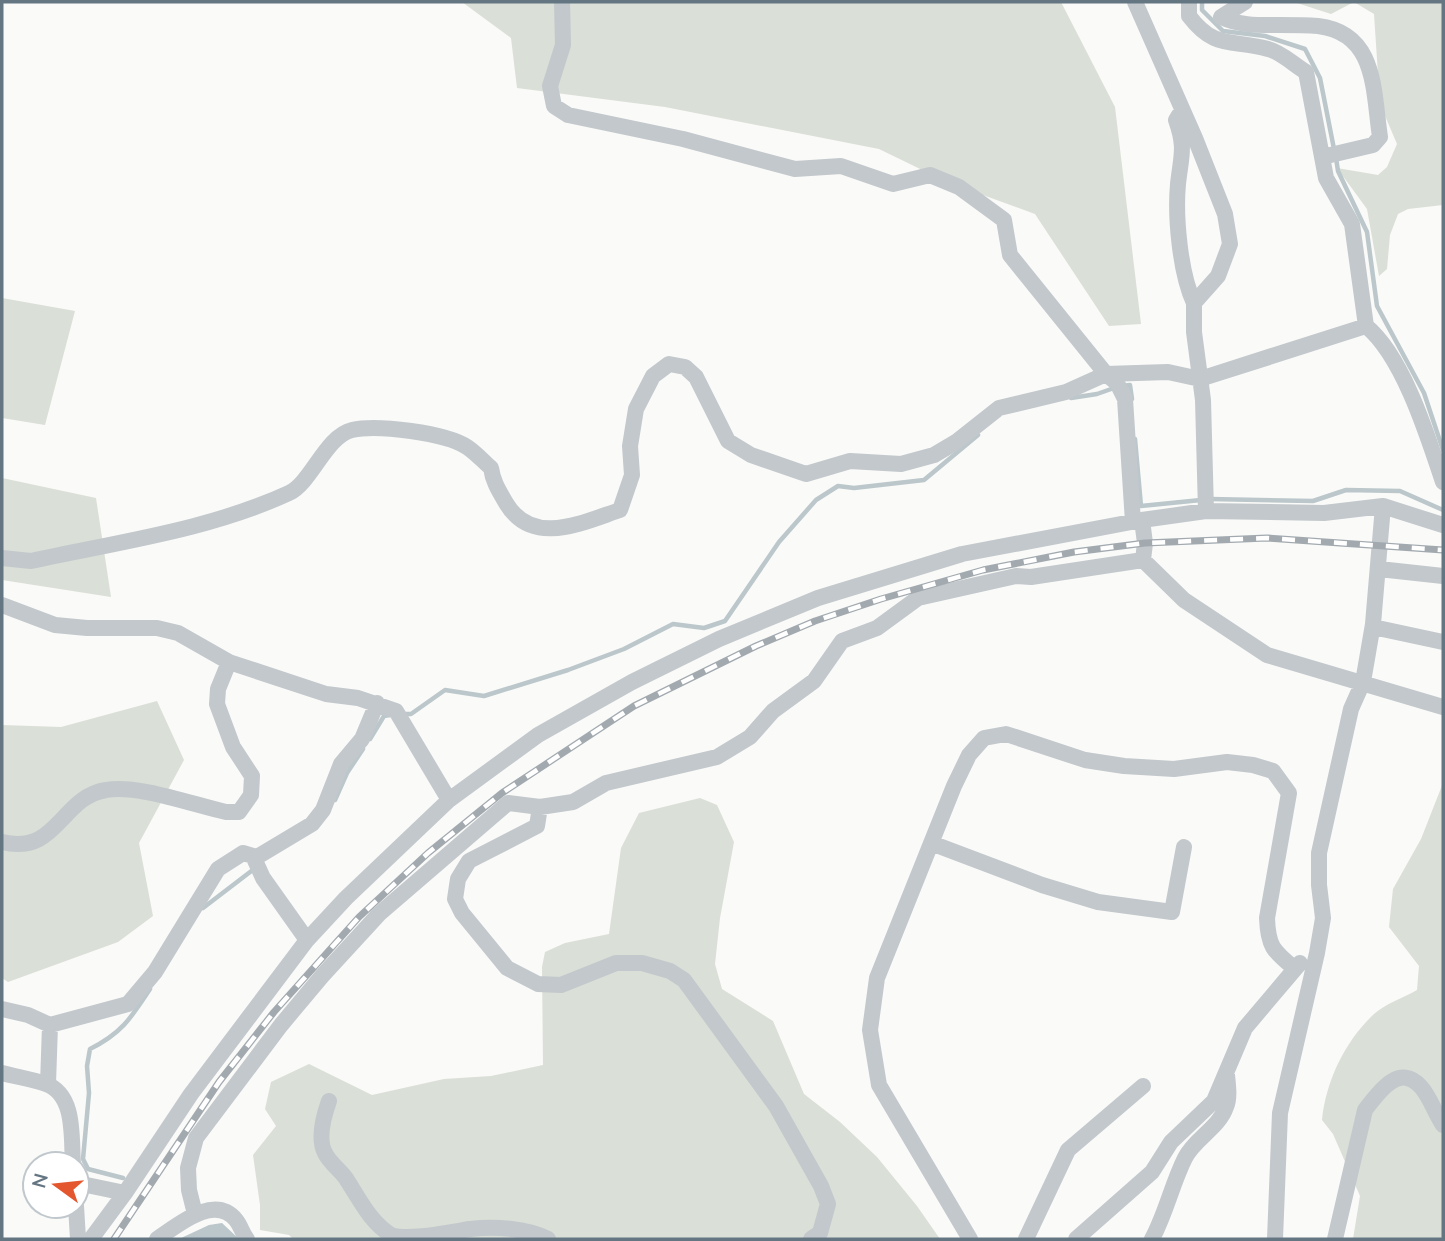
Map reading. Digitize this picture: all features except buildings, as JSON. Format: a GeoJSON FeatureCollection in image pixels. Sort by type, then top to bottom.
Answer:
{"type":"FeatureCollection","features":[{"type":"Feature","properties":{"kind":"street"},"geometry":{"type":"LineString","coordinates":[[562,2],[563,45],[550,86],[554,106],[568,115],[683,139],[796,169],[841,166],[893,184],[930,175],[959,187],[1004,220],[1010,255],[1106,374],[1117,383],[1125,399],[1138,521],[1145,543],[1143,560]]}},
{"type":"Feature","properties":{"kind":"street"},"geometry":{"type":"LineString","coordinates":[[1189,2],[1189,16],[1201,32],[1218,41],[1270,49],[1306,72],[1326,178],[1352,223],[1366,326],[1376,334],[1396,364],[1442,473]]}},
{"type":"Feature","properties":{"kind":"street"},"geometry":{"type":"LineString","coordinates":[[1245,2],[1221,17],[1236,24],[1319,26],[1342,32],[1359,46],[1370,66],[1380,137],[1373,145],[1322,157]]}},
{"type":"Feature","properties":{"kind":"street"},"geometry":{"type":"LineString","coordinates":[[1141,4],[1225,214],[1230,244],[1218,276],[1194,303]]}},
{"type":"Feature","properties":{"kind":"street"},"geometry":{"type":"LineString","coordinates":[[1183,110],[1176,120],[1183,139],[1178,186],[1180,252],[1186,286],[1194,303],[1194,332],[1203,400],[1206,512]]}},
{"type":"Feature","properties":{"kind":"street"},"geometry":{"type":"LineString","coordinates":[[2,558],[31,561],[234,515],[293,492],[307,478],[321,456],[348,430],[372,426],[446,438],[466,447],[491,468],[493,481],[514,516],[538,530],[577,525],[620,510],[632,475],[630,446],[636,409],[653,376],[669,364],[685,368],[696,377],[727,441],[751,455],[806,474],[850,461],[901,464],[934,455],[956,442],[999,408],[1066,392],[1106,374],[1168,372],[1200,379],[1366,326]]}},
{"type":"Feature","properties":{"kind":"street"},"geometry":{"type":"LineString","coordinates":[[1275,1239],[1280,1113],[1323,918],[1319,853],[1351,709],[1363,682],[1373,628],[1383,506]]}},
{"type":"Feature","properties":{"kind":"street"},"geometry":{"type":"LineString","coordinates":[[91,1239],[191,1094],[307,940],[346,898],[449,800],[538,736],[632,682],[719,639],[818,598],[962,554],[1138,521],[1206,512],[1324,513],[1383,506],[1443,525]]}},
{"type":"Feature","properties":{"kind":"street"},"geometry":{"type":"LineString","coordinates":[[1143,560],[1184,600],[1267,655],[1443,707]]}},
{"type":"Feature","properties":{"kind":"street"},"geometry":{"type":"LineString","coordinates":[[195,1214],[189,1190],[188,1168],[196,1138],[281,1026],[379,914],[508,803],[540,807],[573,802],[606,783],[717,757],[750,737],[773,711],[814,681],[842,640],[877,628],[918,598],[1016,576],[1031,577],[1143,560]]}},
{"type":"Feature","properties":{"kind":"street"},"geometry":{"type":"LineString","coordinates":[[1379,569],[1443,576]]}},
{"type":"Feature","properties":{"kind":"street"},"geometry":{"type":"LineString","coordinates":[[2,605],[55,625],[157,628],[178,633],[229,662],[326,694],[358,698],[396,711],[449,800]]}},
{"type":"Feature","properties":{"kind":"street"},"geometry":{"type":"LineString","coordinates":[[1373,628],[1443,642]]}},
{"type":"Feature","properties":{"kind":"street"},"geometry":{"type":"LineString","coordinates":[[2,842],[16,845],[38,842],[83,800],[103,790],[123,789],[226,812],[239,812],[251,795],[252,776],[233,747],[217,704],[218,689],[229,662]]}},
{"type":"Feature","properties":{"kind":"street"},"geometry":{"type":"LineString","coordinates":[[2,1009],[28,1014],[50,1025],[128,1004],[155,972],[218,869],[243,853],[257,857],[312,824],[323,810],[341,764],[362,738],[377,703]]}},
{"type":"Feature","properties":{"kind":"street"},"geometry":{"type":"LineString","coordinates":[[970,1239],[879,1084],[870,1030],[877,978],[969,755],[984,738],[1006,734],[1085,760],[1124,766],[1174,768],[1227,762],[1273,771],[1289,793],[1267,918],[1268,937],[1274,952],[1294,968]]}},
{"type":"Feature","properties":{"kind":"street"},"geometry":{"type":"LineString","coordinates":[[540,807],[537,826],[469,861],[458,878],[455,899],[462,913],[507,968],[538,984],[561,985],[616,963],[642,963],[670,971],[684,980],[776,1106],[821,1186],[828,1204],[820,1233],[811,1239]]}},
{"type":"Feature","properties":{"kind":"street"},"geometry":{"type":"LineString","coordinates":[[931,843],[1042,885],[1098,902],[1172,912],[1184,846]]}},
{"type":"Feature","properties":{"kind":"street"},"geometry":{"type":"LineString","coordinates":[[253,856],[263,878],[307,940]]}},
{"type":"Feature","properties":{"kind":"street"},"geometry":{"type":"LineString","coordinates":[[1076,1239],[1152,1172],[1171,1142],[1214,1101],[1245,1028],[1294,968],[1317,953]]}},
{"type":"Feature","properties":{"kind":"street"},"geometry":{"type":"LineString","coordinates":[[48,1084],[50,1025]]}},
{"type":"Feature","properties":{"kind":"street"},"geometry":{"type":"LineString","coordinates":[[1152,1239],[1185,1157],[1222,1116],[1227,1106],[1226,1069]]}},
{"type":"Feature","properties":{"kind":"street"},"geometry":{"type":"LineString","coordinates":[[2,1073],[48,1084],[62,1096],[68,1110],[72,1150]]}},
{"type":"Feature","properties":{"kind":"street"},"geometry":{"type":"LineString","coordinates":[[1335,1239],[1365,1110],[1378,1093],[1394,1078],[1408,1077],[1421,1087],[1443,1125]]}},
{"type":"Feature","properties":{"kind":"street"},"geometry":{"type":"LineString","coordinates":[[1026,1239],[1068,1150],[1143,1086]]}},
{"type":"Feature","properties":{"kind":"street"},"geometry":{"type":"LineString","coordinates":[[329,1101],[322,1127],[324,1152],[344,1175],[372,1219],[394,1236],[414,1238],[472,1229],[505,1229],[539,1234],[548,1239]]}},
{"type":"Feature","properties":{"kind":"street"},"geometry":{"type":"LineString","coordinates":[[91,1186],[125,1193]]}},
{"type":"Feature","properties":{"kind":"street"},"geometry":{"type":"LineString","coordinates":[[157,1239],[195,1214],[213,1210],[226,1212],[237,1220],[247,1239]]}},
{"type":"Feature","properties":{"kind":"street"},"geometry":{"type":"LineString","coordinates":[[77,1220],[78,1239]]}},
{"type":"Feature","properties":{"kind":"shaded area"},"geometry":{"type":"Polygon","coordinates":[[[462,2],[1061,2],[1115,107],[1141,324],[1109,326],[1035,214],[947,182],[879,149],[665,107],[517,88],[511,38],[462,2]]]}},
{"type":"Feature","properties":{"kind":"shaded area"},"geometry":{"type":"Polygon","coordinates":[[[1294,2],[1354,2],[1331,14],[1294,2]]]}},
{"type":"Feature","properties":{"kind":"shaded area"},"geometry":{"type":"Polygon","coordinates":[[[1354,2],[1443,2],[1443,205],[1408,209],[1398,214],[1390,235],[1387,269],[1379,276],[1367,209],[1337,168],[1378,175],[1387,167],[1397,144],[1380,104],[1374,14],[1354,2]]]}},
{"type":"Feature","properties":{"kind":"shaded area"},"geometry":{"type":"Polygon","coordinates":[[[2,298],[75,311],[45,425],[2,418],[2,298]]]}},
{"type":"Feature","properties":{"kind":"shaded area"},"geometry":{"type":"Polygon","coordinates":[[[2,478],[96,498],[111,597],[2,580],[2,478]]]}},
{"type":"Feature","properties":{"kind":"shaded area"},"geometry":{"type":"Polygon","coordinates":[[[157,701],[184,760],[139,843],[153,916],[118,942],[8,982],[2,978],[2,725],[61,727],[157,701]]]}},
{"type":"Feature","properties":{"kind":"shaded area"},"geometry":{"type":"Polygon","coordinates":[[[1443,783],[1443,1239],[1353,1239],[1360,1196],[1333,1134],[1322,1120],[1324,1105],[1339,1062],[1354,1036],[1383,1007],[1417,990],[1419,966],[1389,927],[1393,889],[1421,839],[1443,783]]]}},
{"type":"Feature","properties":{"kind":"shaded area"},"geometry":{"type":"Polygon","coordinates":[[[700,798],[717,805],[734,842],[720,918],[715,964],[722,989],[773,1021],[804,1094],[840,1122],[877,1157],[940,1239],[293,1239],[289,1235],[260,1230],[260,1205],[253,1155],[276,1126],[265,1109],[271,1082],[309,1064],[372,1095],[444,1079],[491,1076],[543,1065],[542,967],[545,952],[565,943],[609,934],[621,848],[639,813],[700,798]]]}},
{"type":"Feature","properties":{"kind":"shaded area"},"geometry":{"type":"Polygon","coordinates":[[[222,1223],[239,1239],[179,1239],[209,1225],[222,1223]]]}},
{"type":"Feature","properties":{"kind":"waterway"},"geometry":{"type":"LineString","coordinates":[[1202,2],[1202,10],[1223,31],[1265,36],[1305,49],[1320,78],[1334,149]]}},
{"type":"Feature","properties":{"kind":"waterway"},"geometry":{"type":"LineString","coordinates":[[1336,158],[1338,171],[1367,232],[1377,306],[1424,393],[1443,450]]}},
{"type":"Feature","properties":{"kind":"waterway"},"geometry":{"type":"LineString","coordinates":[[1122,386],[1130,385],[1132,399]]}},
{"type":"Feature","properties":{"kind":"waterway"},"geometry":{"type":"LineString","coordinates":[[1071,398],[1114,388]]}},
{"type":"Feature","properties":{"kind":"waterway"},"geometry":{"type":"LineString","coordinates":[[402,714],[411,714],[445,690],[484,696],[568,670],[624,649],[673,624],[704,628],[725,621],[779,542],[816,500],[838,486],[854,488],[924,480],[978,435]]}},
{"type":"Feature","properties":{"kind":"waterway"},"geometry":{"type":"LineString","coordinates":[[1135,439],[1141,506],[1201,500]]}},
{"type":"Feature","properties":{"kind":"waterway"},"geometry":{"type":"LineString","coordinates":[[1210,499],[1313,501],[1346,490],[1400,491],[1443,510]]}},
{"type":"Feature","properties":{"kind":"waterway"},"geometry":{"type":"LineString","coordinates":[[370,739],[384,716],[390,715]]}},
{"type":"Feature","properties":{"kind":"waterway"},"geometry":{"type":"LineString","coordinates":[[335,800],[347,773],[363,749]]}},
{"type":"Feature","properties":{"kind":"waterway"},"geometry":{"type":"LineString","coordinates":[[203,908],[254,869]]}},
{"type":"Feature","properties":{"kind":"waterway"},"geometry":{"type":"LineString","coordinates":[[123,1178],[88,1169],[83,1159],[89,1093],[87,1066],[90,1049],[125,1024],[150,989]]}},
{"type":"Feature","properties":{"kind":"railway"},"geometry":{"type":"LineString","coordinates":[[114,1239],[219,1082],[274,1012],[359,917],[428,853],[502,793],[634,706],[756,646],[815,621],[983,570],[1074,552],[1145,543],[1267,538],[1443,550]]}}]}
